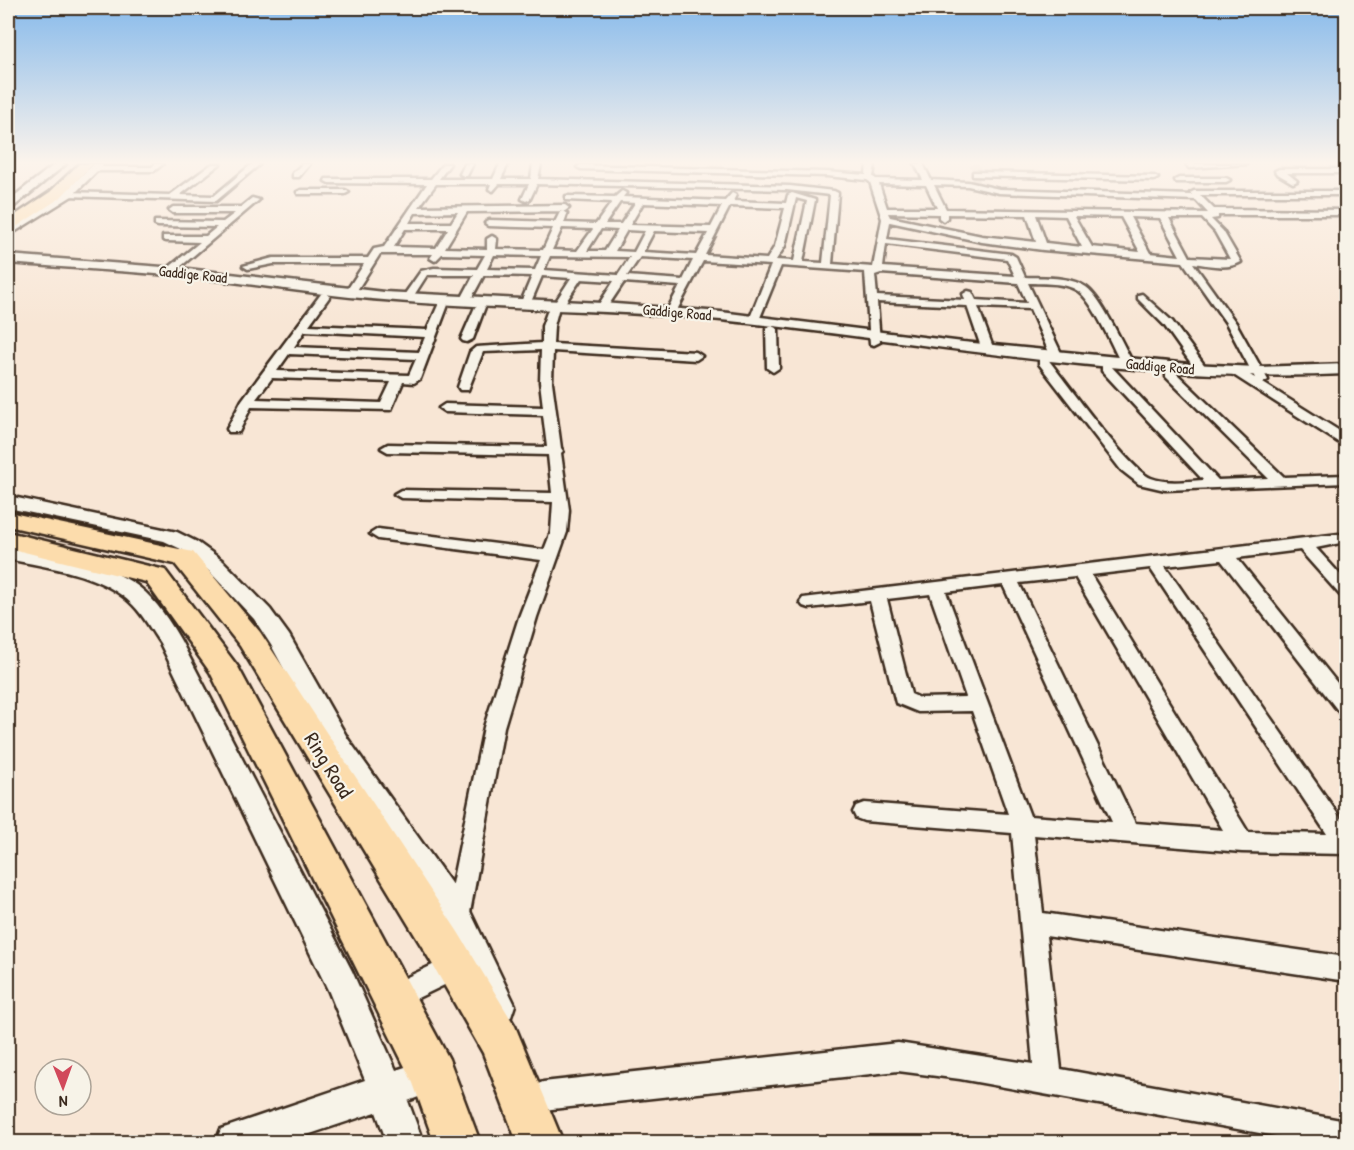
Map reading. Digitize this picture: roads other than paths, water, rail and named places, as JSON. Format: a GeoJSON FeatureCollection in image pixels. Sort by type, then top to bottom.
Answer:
{"type":"FeatureCollection","features":[{"type":"Feature","properties":{"kind":"highway","name":"Ring Road"},"geometry":{"type":"LineString","coordinates":[[8,519],[184,558],[261,634],[452,943],[500,1041],[540,1143]]}},
{"type":"Feature","properties":{"kind":"highway"},"geometry":{"type":"LineString","coordinates":[[8,540],[155,576],[223,667],[434,1075],[457,1143]]}},
{"type":"Feature","properties":{"kind":"main road","name":"Gaddige Road"},"geometry":{"type":"LineString","coordinates":[[8,259],[170,271],[407,298],[526,302],[988,350],[1106,368],[1170,374],[1347,379]]}},
{"type":"Feature","properties":{"kind":"main road","name":"Gaddige Road"},"geometry":{"type":"LineString","coordinates":[[8,267],[177,277],[375,302],[480,307],[602,307],[671,312],[754,320],[874,339],[1050,359],[1202,369],[1251,376],[1347,369]]}},
{"type":"Feature","properties":{"kind":"street"},"geometry":{"type":"LineString","coordinates":[[8,233],[17,218]]}},
{"type":"Feature","properties":{"kind":"street"},"geometry":{"type":"LineString","coordinates":[[170,271],[235,218]]}},
{"type":"Feature","properties":{"kind":"street"},"geometry":{"type":"LineString","coordinates":[[387,250],[408,218]]}},
{"type":"Feature","properties":{"kind":"street"},"geometry":{"type":"LineString","coordinates":[[407,298],[459,218]]}},
{"type":"Feature","properties":{"kind":"street"},"geometry":{"type":"LineString","coordinates":[[526,302],[561,218]]}},
{"type":"Feature","properties":{"kind":"street"},"geometry":{"type":"LineString","coordinates":[[582,252],[604,218]]}},
{"type":"Feature","properties":{"kind":"street"},"geometry":{"type":"LineString","coordinates":[[393,997],[452,943],[494,727],[528,617],[559,532],[561,510],[550,411],[546,347],[548,326],[556,306],[631,218]]}},
{"type":"Feature","properties":{"kind":"street"},"geometry":{"type":"LineString","coordinates":[[489,223],[626,225],[650,218]]}},
{"type":"Feature","properties":{"kind":"street"},"geometry":{"type":"LineString","coordinates":[[602,307],[660,218]]}},
{"type":"Feature","properties":{"kind":"street"},"geometry":{"type":"LineString","coordinates":[[674,218],[713,230]]}},
{"type":"Feature","properties":{"kind":"street"},"geometry":{"type":"LineString","coordinates":[[671,312],[719,218]]}},
{"type":"Feature","properties":{"kind":"street"},"geometry":{"type":"LineString","coordinates":[[754,320],[780,246],[786,218]]}},
{"type":"Feature","properties":{"kind":"street"},"geometry":{"type":"LineString","coordinates":[[798,265],[807,218]]}},
{"type":"Feature","properties":{"kind":"street"},"geometry":{"type":"LineString","coordinates":[[828,267],[832,218]]}},
{"type":"Feature","properties":{"kind":"street"},"geometry":{"type":"LineString","coordinates":[[874,339],[871,299],[874,271],[882,241],[884,218]]}},
{"type":"Feature","properties":{"kind":"street"},"geometry":{"type":"LineString","coordinates":[[894,218],[942,231],[1004,242],[1220,263],[1236,262],[1211,218]]}},
{"type":"Feature","properties":{"kind":"street"},"geometry":{"type":"LineString","coordinates":[[942,231],[943,218]]}},
{"type":"Feature","properties":{"kind":"street"},"geometry":{"type":"LineString","coordinates":[[1032,218],[1043,247]]}},
{"type":"Feature","properties":{"kind":"street"},"geometry":{"type":"LineString","coordinates":[[1071,218],[1089,250]]}},
{"type":"Feature","properties":{"kind":"street"},"geometry":{"type":"LineString","coordinates":[[1126,218],[1147,255]]}},
{"type":"Feature","properties":{"kind":"street"},"geometry":{"type":"LineString","coordinates":[[1164,218],[1192,270],[1231,323],[1251,376],[1286,403],[1347,441]]}},
{"type":"Feature","properties":{"kind":"street"},"geometry":{"type":"LineString","coordinates":[[158,223],[226,225]]}},
{"type":"Feature","properties":{"kind":"street"},"geometry":{"type":"LineString","coordinates":[[977,225],[982,238]]}},
{"type":"Feature","properties":{"kind":"street"},"geometry":{"type":"LineString","coordinates":[[403,226],[455,226]]}},
{"type":"Feature","properties":{"kind":"street"},"geometry":{"type":"LineString","coordinates":[[1001,231],[1004,242]]}},
{"type":"Feature","properties":{"kind":"street"},"geometry":{"type":"LineString","coordinates":[[166,238],[209,239]]}},
{"type":"Feature","properties":{"kind":"street"},"geometry":{"type":"LineString","coordinates":[[465,301],[491,252],[492,239]]}},
{"type":"Feature","properties":{"kind":"street"},"geometry":{"type":"LineString","coordinates":[[882,241],[1009,256],[1015,262],[1034,306],[1050,359],[1134,474],[1144,481],[1165,486],[1347,479]]}},
{"type":"Feature","properties":{"kind":"street"},"geometry":{"type":"LineString","coordinates":[[350,292],[377,250],[638,254],[1066,283],[1082,289],[1093,301],[1127,363]]}},
{"type":"Feature","properties":{"kind":"street"},"geometry":{"type":"LineString","coordinates":[[248,266],[273,261],[370,261]]}},
{"type":"Feature","properties":{"kind":"street"},"geometry":{"type":"LineString","coordinates":[[426,272],[539,273],[685,283]]}},
{"type":"Feature","properties":{"kind":"street"},"geometry":{"type":"LineString","coordinates":[[962,277],[988,350]]}},
{"type":"Feature","properties":{"kind":"street"},"geometry":{"type":"LineString","coordinates":[[234,429],[248,403],[325,296]]}},
{"type":"Feature","properties":{"kind":"street"},"geometry":{"type":"LineString","coordinates":[[1142,297],[1168,323],[1202,369]]}},
{"type":"Feature","properties":{"kind":"street"},"geometry":{"type":"LineString","coordinates":[[871,299],[1034,306]]}},
{"type":"Feature","properties":{"kind":"street"},"geometry":{"type":"LineString","coordinates":[[268,374],[414,379],[443,305]]}},
{"type":"Feature","properties":{"kind":"street"},"geometry":{"type":"LineString","coordinates":[[467,339],[480,307]]}},
{"type":"Feature","properties":{"kind":"street"},"geometry":{"type":"LineString","coordinates":[[303,328],[432,334]]}},
{"type":"Feature","properties":{"kind":"street"},"geometry":{"type":"LineString","coordinates":[[772,329],[773,368]]}},
{"type":"Feature","properties":{"kind":"street"},"geometry":{"type":"LineString","coordinates":[[464,387],[476,352],[480,349],[546,347],[696,356]]}},
{"type":"Feature","properties":{"kind":"street"},"geometry":{"type":"LineString","coordinates":[[286,350],[423,356]]}},
{"type":"Feature","properties":{"kind":"street"},"geometry":{"type":"LineString","coordinates":[[1106,368],[1214,484]]}},
{"type":"Feature","properties":{"kind":"street"},"geometry":{"type":"LineString","coordinates":[[1170,374],[1281,482]]}},
{"type":"Feature","properties":{"kind":"street"},"geometry":{"type":"LineString","coordinates":[[248,403],[386,407],[398,379]]}},
{"type":"Feature","properties":{"kind":"street"},"geometry":{"type":"LineString","coordinates":[[445,408],[550,411]]}},
{"type":"Feature","properties":{"kind":"street"},"geometry":{"type":"LineString","coordinates":[[388,448],[556,451]]}},
{"type":"Feature","properties":{"kind":"street"},"geometry":{"type":"LineString","coordinates":[[401,494],[560,498]]}},
{"type":"Feature","properties":{"kind":"street"},"geometry":{"type":"LineString","coordinates":[[8,502],[170,536],[190,546],[216,566],[262,614],[261,634]]}},
{"type":"Feature","properties":{"kind":"street"},"geometry":{"type":"LineString","coordinates":[[378,534],[550,556]]}},
{"type":"Feature","properties":{"kind":"street"},"geometry":{"type":"LineString","coordinates":[[809,602],[1340,539]]}},
{"type":"Feature","properties":{"kind":"street"},"geometry":{"type":"LineString","coordinates":[[1304,545],[1347,591]]}},
{"type":"Feature","properties":{"kind":"street"},"geometry":{"type":"LineString","coordinates":[[8,553],[97,574],[125,587],[140,598],[170,641],[341,982],[387,1091],[405,1143]]}},
{"type":"Feature","properties":{"kind":"street"},"geometry":{"type":"LineString","coordinates":[[1225,554],[1347,707]]}},
{"type":"Feature","properties":{"kind":"street"},"geometry":{"type":"LineString","coordinates":[[864,812],[1242,842],[1320,846],[1346,844],[1154,562]]}},
{"type":"Feature","properties":{"kind":"street"},"geometry":{"type":"LineString","coordinates":[[1080,571],[1242,842]]}},
{"type":"Feature","properties":{"kind":"street"},"geometry":{"type":"LineString","coordinates":[[1008,578],[1128,832]]}},
{"type":"Feature","properties":{"kind":"street"},"geometry":{"type":"LineString","coordinates":[[936,587],[1022,823],[1034,923],[1048,1080]]}},
{"type":"Feature","properties":{"kind":"street"},"geometry":{"type":"LineString","coordinates":[[877,594],[903,698],[918,705],[979,704]]}},
{"type":"Feature","properties":{"kind":"street"},"geometry":{"type":"LineString","coordinates":[[1034,923],[1347,969]]}},
{"type":"Feature","properties":{"kind":"street"},"geometry":{"type":"LineString","coordinates":[[452,943],[543,1096],[563,1143]]}},
{"type":"Feature","properties":{"kind":"street"},"geometry":{"type":"LineString","coordinates":[[543,1096],[898,1057],[1048,1080],[1347,1135]]}},
{"type":"Feature","properties":{"kind":"street"},"geometry":{"type":"LineString","coordinates":[[234,1143],[434,1075]]}}]}
